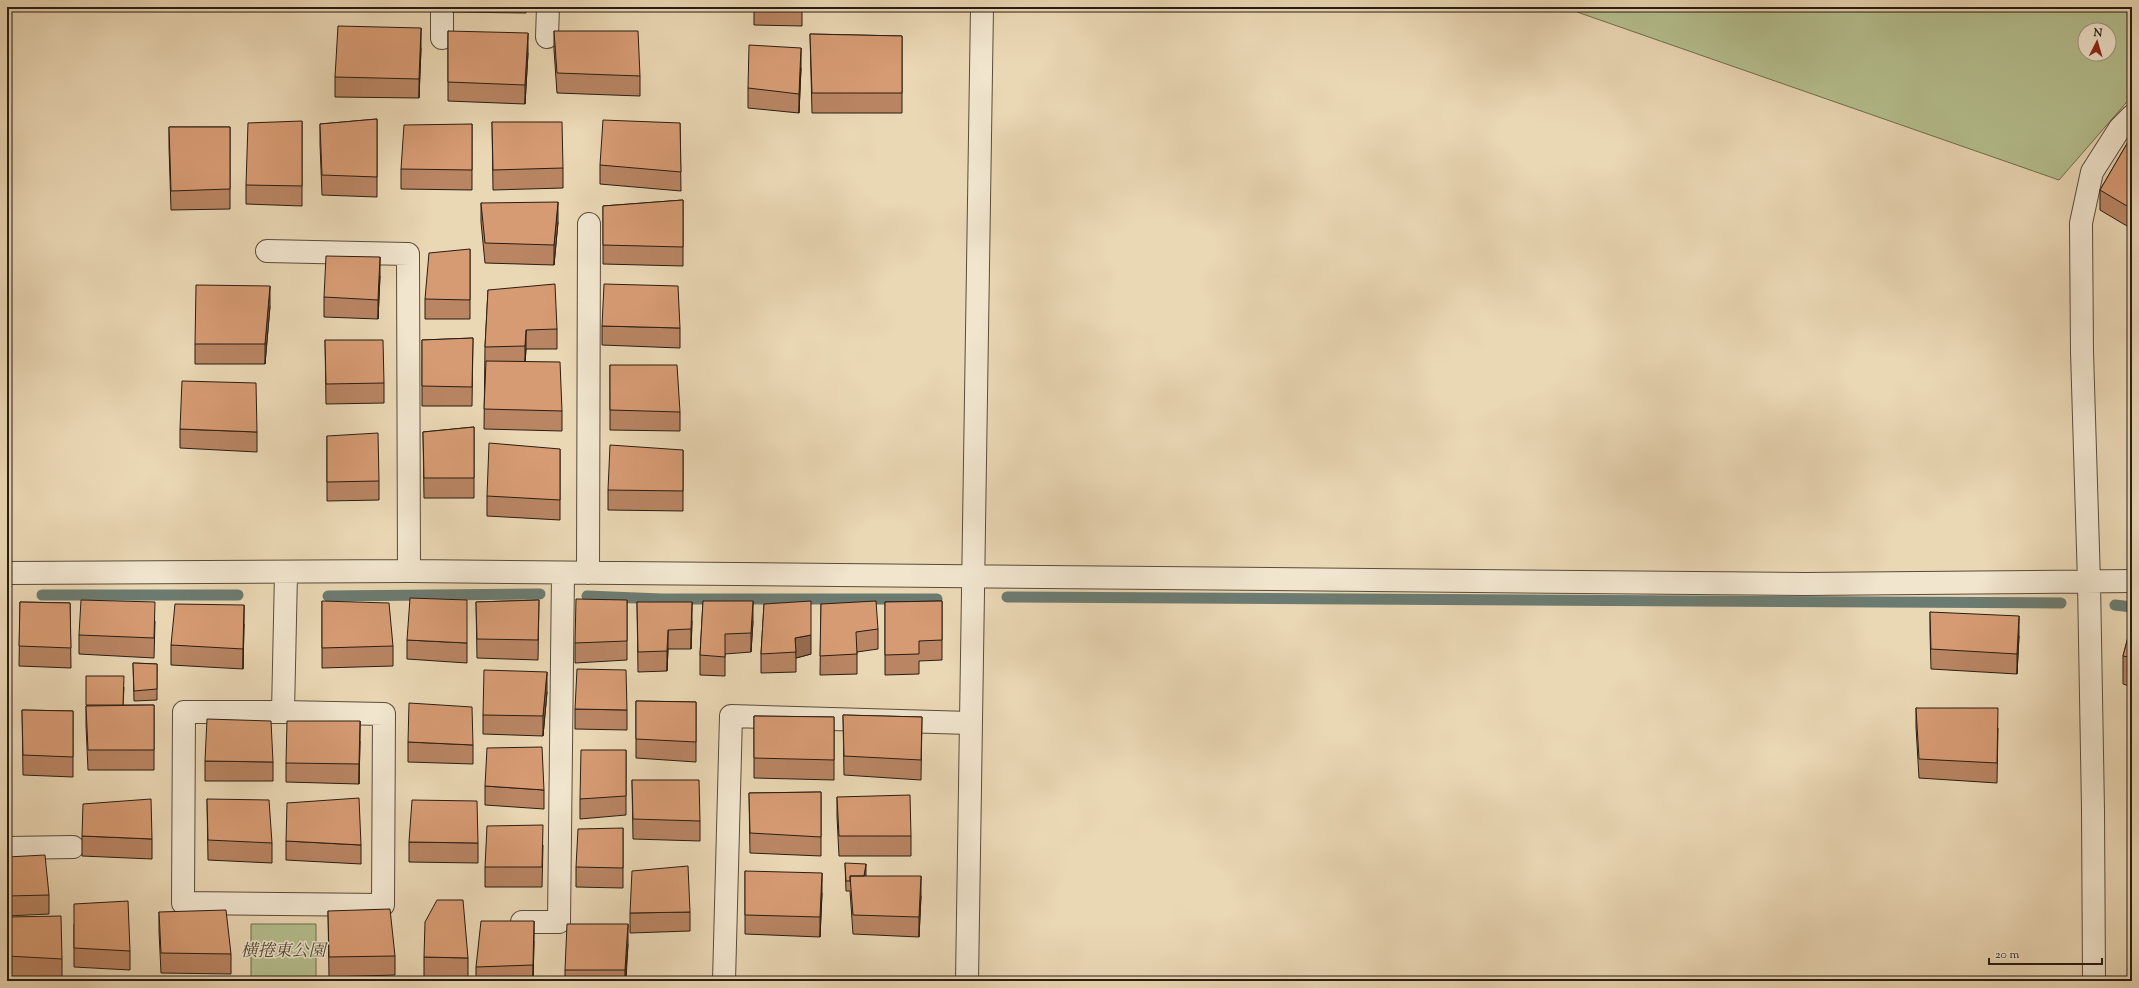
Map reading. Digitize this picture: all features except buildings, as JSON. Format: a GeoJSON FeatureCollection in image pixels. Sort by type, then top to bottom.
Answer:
{"type":"FeatureCollection","features":[{"type":"Feature","properties":{"kind":"street"},"geometry":{"type":"LineString","coordinates":[[442,7],[442,38]]}},
{"type":"Feature","properties":{"kind":"street"},"geometry":{"type":"LineString","coordinates":[[547,37],[548,7]]}},
{"type":"Feature","properties":{"kind":"street"},"geometry":{"type":"LineString","coordinates":[[967,981],[970,723],[975,576],[982,7]]}},
{"type":"Feature","properties":{"kind":"street"},"geometry":{"type":"LineString","coordinates":[[2094,981],[2093,810],[2089,582],[2082,352],[2081,223],[2092,172],[2120,128],[2132,116]]}},
{"type":"Feature","properties":{"kind":"street"},"geometry":{"type":"LineString","coordinates":[[588,573],[589,224]]}},
{"type":"Feature","properties":{"kind":"street"},"geometry":{"type":"LineString","coordinates":[[267,251],[408,254],[409,572]]}},
{"type":"Feature","properties":{"kind":"street"},"geometry":{"type":"LineString","coordinates":[[7,573],[588,573],[1797,584],[2132,581]]}},
{"type":"Feature","properties":{"kind":"street"},"geometry":{"type":"LineString","coordinates":[[283,712],[286,573]]}},
{"type":"Feature","properties":{"kind":"street"},"geometry":{"type":"LineString","coordinates":[[522,922],[559,922],[563,573]]}},
{"type":"Feature","properties":{"kind":"street"},"geometry":{"type":"LineString","coordinates":[[184,712],[283,712],[384,714],[382,905],[183,903],[184,712]]}},
{"type":"Feature","properties":{"kind":"street"},"geometry":{"type":"LineString","coordinates":[[724,981],[731,716],[970,723]]}},
{"type":"Feature","properties":{"kind":"street"},"geometry":{"type":"LineString","coordinates":[[7,848],[73,847]]}},
{"type":"Feature","properties":{"kind":"green space"},"geometry":{"type":"Polygon","coordinates":[[[1579,7],[2132,7],[2132,96],[2059,180],[1577,12],[1579,7]]]}},
{"type":"Feature","properties":{"kind":"green space","name":"横捲東公園"},"geometry":{"type":"Polygon","coordinates":[[[251,924],[316,924],[316,981],[251,981],[251,924]]]}},
{"type":"Feature","properties":{"kind":"waterway"},"geometry":{"type":"LineString","coordinates":[[328,596],[540,594]]}},
{"type":"Feature","properties":{"kind":"waterway"},"geometry":{"type":"LineString","coordinates":[[42,595],[238,595]]}},
{"type":"Feature","properties":{"kind":"waterway"},"geometry":{"type":"LineString","coordinates":[[587,596],[661,599],[937,599]]}},
{"type":"Feature","properties":{"kind":"waterway"},"geometry":{"type":"LineString","coordinates":[[1007,597],[2061,603]]}},
{"type":"Feature","properties":{"kind":"waterway"},"geometry":{"type":"LineString","coordinates":[[2115,605],[2132,607]]}}]}
